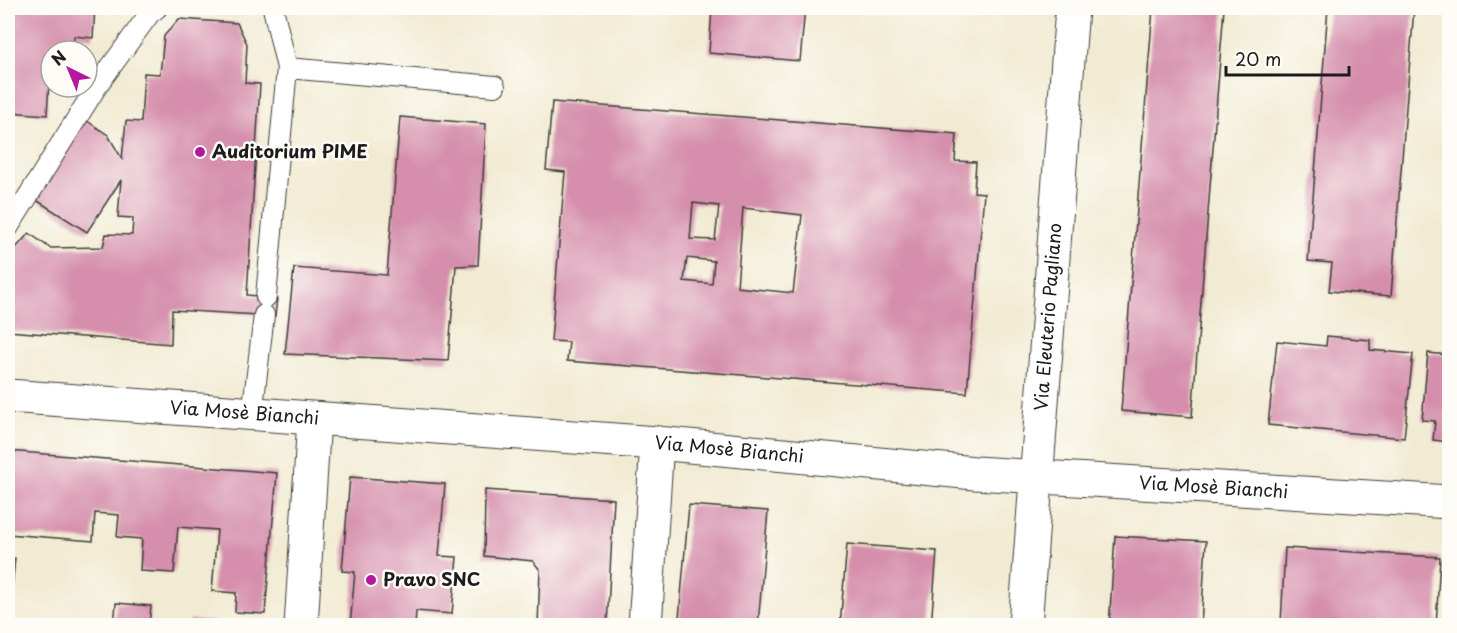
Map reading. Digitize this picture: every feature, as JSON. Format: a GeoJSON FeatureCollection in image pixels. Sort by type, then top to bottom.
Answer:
{"type":"FeatureCollection","features":[{"type":"Feature","properties":{"kind":"street","name":"Via Eleuterio Pagliano"},"geometry":{"type":"LineString","coordinates":[[1025,626],[1072,8]]}},
{"type":"Feature","properties":{"kind":"street","name":"Via Mosè Bianchi"},"geometry":{"type":"LineString","coordinates":[[8,396],[657,443],[975,473],[1449,502]]}},
{"type":"Feature","properties":{"kind":"street"},"geometry":{"type":"LineString","coordinates":[[301,626],[314,419]]}},
{"type":"Feature","properties":{"kind":"street"},"geometry":{"type":"LineString","coordinates":[[645,626],[657,443]]}},
{"type":"Feature","properties":{"kind":"lane"},"geometry":{"type":"LineString","coordinates":[[8,228],[99,82],[150,13],[157,8]]}},
{"type":"Feature","properties":{"kind":"lane"},"geometry":{"type":"LineString","coordinates":[[252,415],[265,306],[287,68],[273,8]]}},
{"type":"Feature","properties":{"kind":"lane"},"geometry":{"type":"LineString","coordinates":[[287,68],[495,86]]}},
{"type":"Feature","properties":{"kind":"building"},"geometry":{"type":"Polygon","coordinates":[[[8,8],[95,8],[93,38],[74,36],[74,39],[39,39],[39,99],[48,99],[47,115],[8,112],[8,8]]]}},
{"type":"Feature","properties":{"kind":"building"},"geometry":{"type":"Polygon","coordinates":[[[712,8],[805,8],[800,61],[709,53],[712,8]]]}},
{"type":"Feature","properties":{"kind":"building"},"geometry":{"type":"Polygon","coordinates":[[[1153,8],[1224,8],[1192,417],[1121,411],[1153,8]]]}},
{"type":"Feature","properties":{"kind":"building"},"geometry":{"type":"Polygon","coordinates":[[[1328,8],[1414,8],[1391,296],[1329,291],[1332,263],[1308,261],[1328,8]]]}},
{"type":"Feature","properties":{"kind":"building"},"geometry":{"type":"Polygon","coordinates":[[[179,19],[237,23],[247,44],[245,83],[260,84],[247,295],[277,298],[275,316],[172,310],[171,344],[8,331],[9,256],[29,233],[50,248],[103,247],[106,234],[132,235],[133,218],[118,217],[121,180],[87,232],[33,198],[84,119],[108,135],[122,159],[126,121],[141,122],[144,73],[160,74],[164,36],[179,19]]]}},
{"type":"Feature","properties":{"kind":"building"},"geometry":{"type":"Polygon","coordinates":[[[552,102],[957,134],[955,161],[976,162],[974,192],[984,193],[967,393],[567,361],[569,342],[551,341],[565,172],[546,170],[552,102]],[[693,203],[690,239],[715,240],[719,206],[693,203]],[[743,208],[737,287],[793,293],[802,215],[743,208]],[[687,258],[684,281],[712,284],[714,261],[687,258]]]}},
{"type":"Feature","properties":{"kind":"building"},"geometry":{"type":"Polygon","coordinates":[[[400,117],[486,124],[478,265],[456,266],[448,361],[285,354],[294,268],[387,275],[400,117]]]}},
{"type":"Feature","properties":{"kind":"building"},"geometry":{"type":"Polygon","coordinates":[[[1327,336],[1370,340],[1370,350],[1413,354],[1404,438],[1268,425],[1277,341],[1326,346],[1327,336]]]}},
{"type":"Feature","properties":{"kind":"building"},"geometry":{"type":"Polygon","coordinates":[[[1428,353],[1449,355],[1449,442],[1433,440],[1435,421],[1422,420],[1428,353]]]}},
{"type":"Feature","properties":{"kind":"building"},"geometry":{"type":"Polygon","coordinates":[[[8,451],[277,473],[265,614],[235,612],[236,593],[212,591],[217,530],[178,527],[174,573],[140,571],[142,539],[117,537],[119,515],[95,513],[93,541],[8,534],[8,451]]]}},
{"type":"Feature","properties":{"kind":"building"},"geometry":{"type":"Polygon","coordinates":[[[350,477],[445,484],[439,556],[457,557],[452,614],[416,611],[415,626],[350,626],[355,572],[342,571],[350,477]]]}},
{"type":"Feature","properties":{"kind":"building"},"geometry":{"type":"Polygon","coordinates":[[[485,490],[614,499],[607,626],[538,626],[540,570],[533,561],[484,556],[485,490]]]}},
{"type":"Feature","properties":{"kind":"building"},"geometry":{"type":"Polygon","coordinates":[[[689,505],[768,511],[758,625],[679,618],[689,505]]]}},
{"type":"Feature","properties":{"kind":"building"},"geometry":{"type":"Polygon","coordinates":[[[1115,536],[1206,541],[1201,626],[1109,626],[1115,536]]]}},
{"type":"Feature","properties":{"kind":"building"},"geometry":{"type":"Polygon","coordinates":[[[847,544],[937,551],[931,626],[840,626],[847,544]]]}},
{"type":"Feature","properties":{"kind":"building"},"geometry":{"type":"Polygon","coordinates":[[[1285,548],[1440,557],[1436,626],[1281,624],[1285,548]]]}},
{"type":"Feature","properties":{"kind":"building"},"geometry":{"type":"Polygon","coordinates":[[[8,558],[15,558],[12,589],[8,589],[8,558]]]}},
{"type":"Feature","properties":{"kind":"building"},"geometry":{"type":"Polygon","coordinates":[[[116,603],[151,606],[149,626],[114,626],[116,603]]]}},
{"type":"Feature","properties":{"kind":"building"},"geometry":{"type":"Polygon","coordinates":[[[190,620],[236,624],[236,626],[190,626],[190,620]]]}},
{"type":"Feature","properties":{"kind":"place","name":"Auditorium PIME"},"geometry":{"type":"Point","coordinates":[200,152]}},
{"type":"Feature","properties":{"kind":"place","name":"Pravo SNC"},"geometry":{"type":"Point","coordinates":[371,580]}}]}
